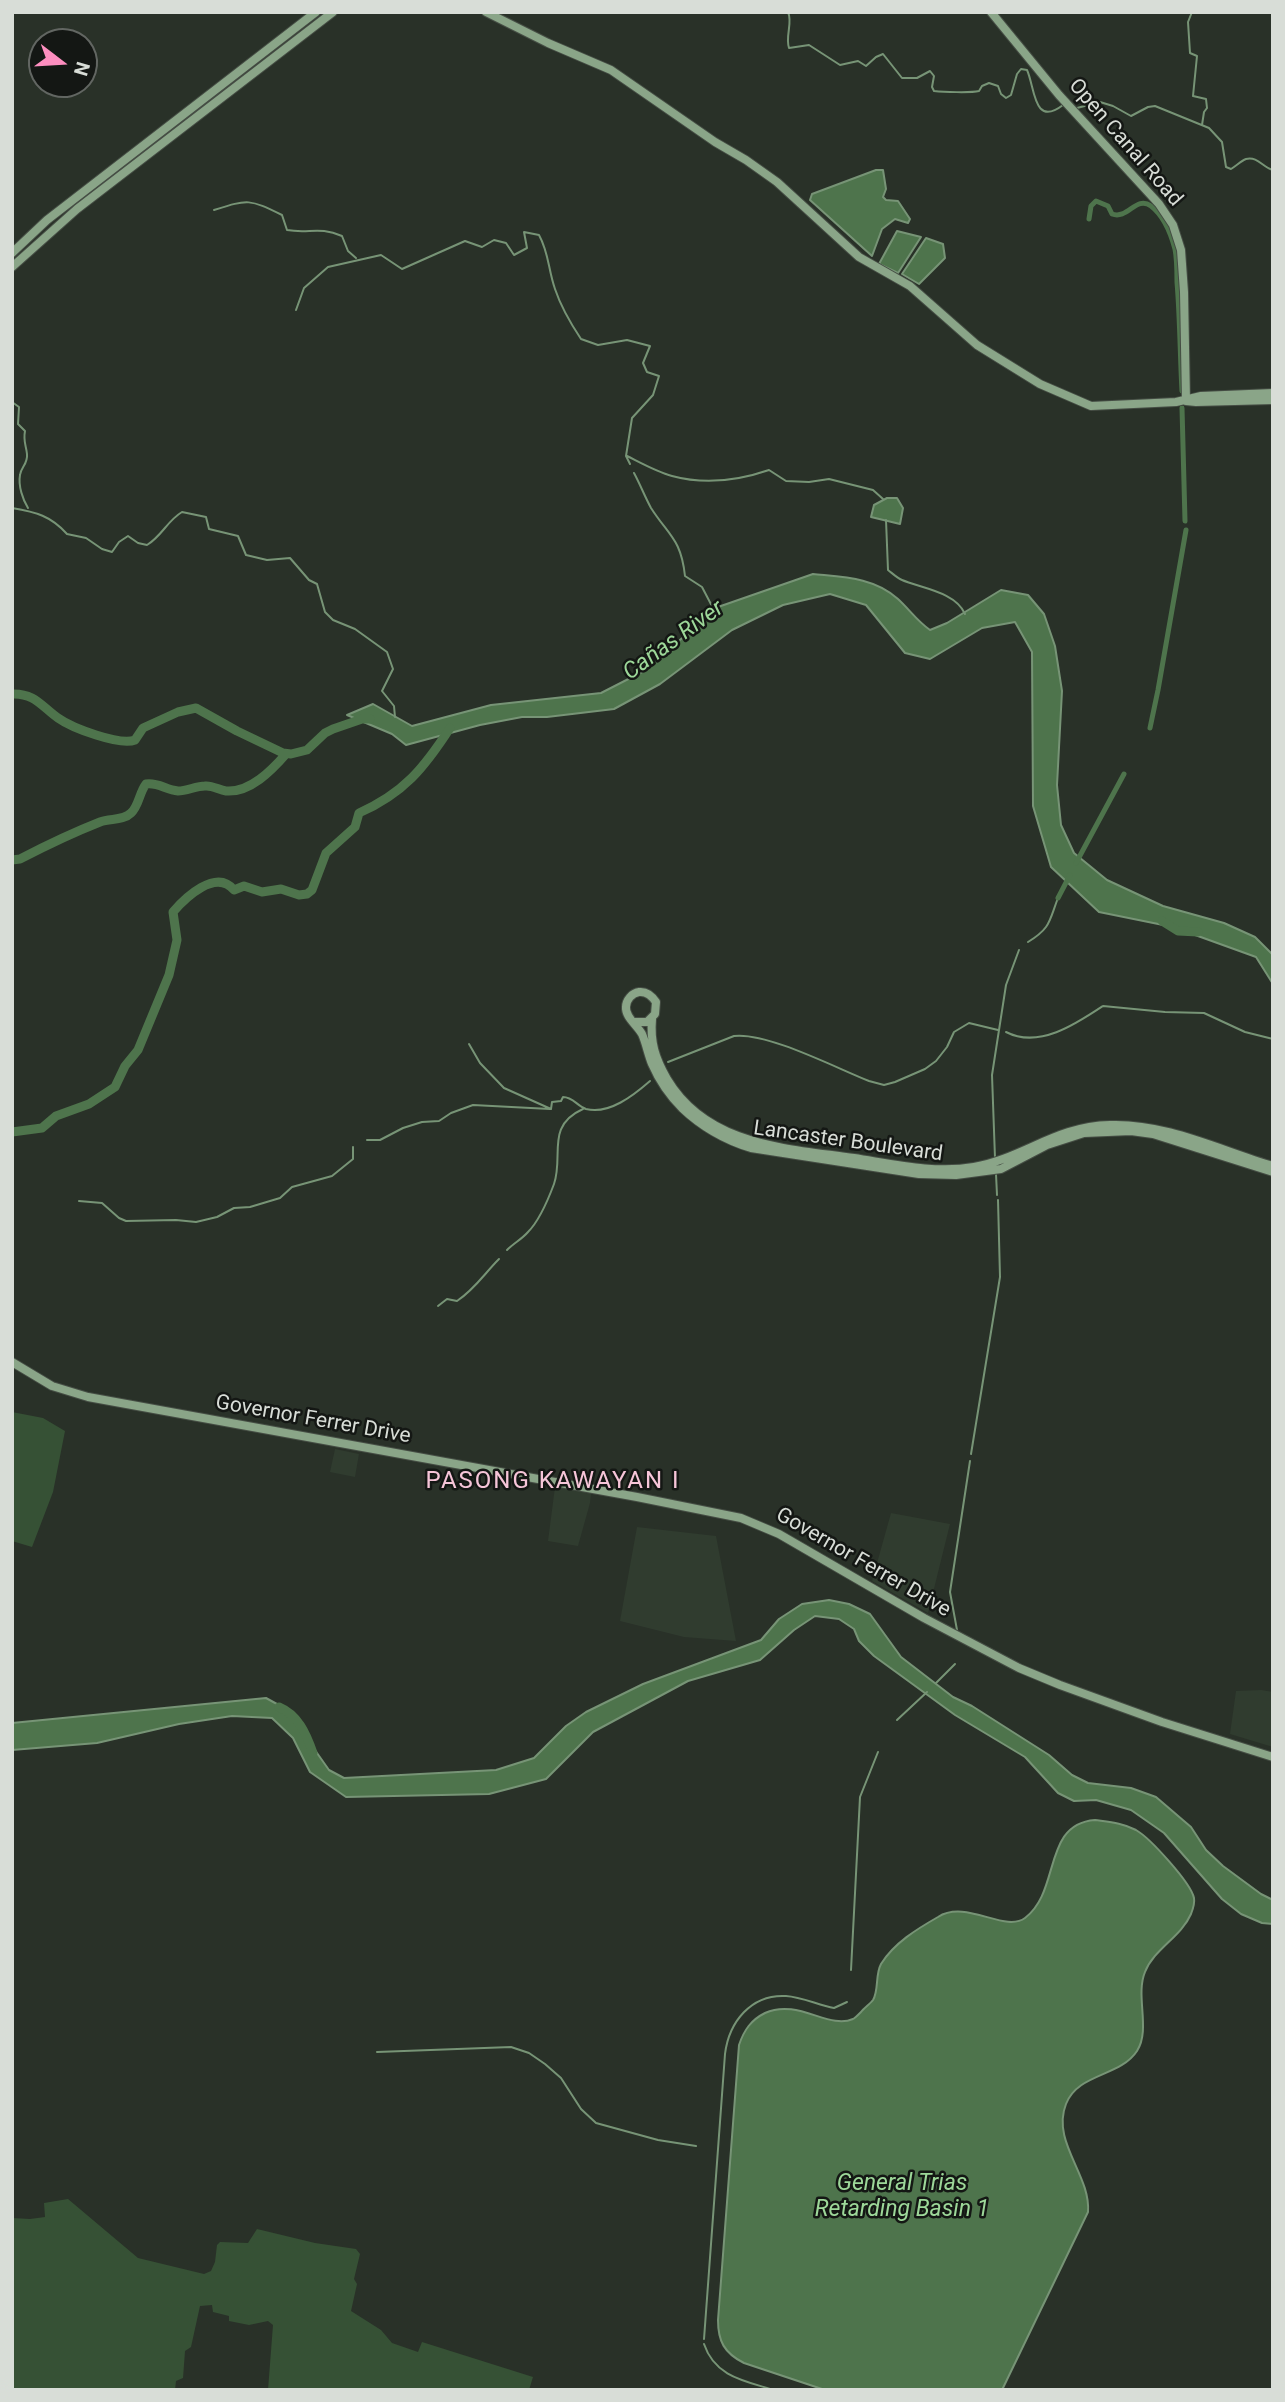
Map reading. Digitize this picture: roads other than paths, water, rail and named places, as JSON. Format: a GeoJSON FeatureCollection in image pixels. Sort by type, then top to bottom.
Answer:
{"type":"FeatureCollection","features":[{"type":"Feature","properties":{"kind":"main road"},"geometry":{"type":"LineString","coordinates":[[12,253],[47,220],[316,12]]}},
{"type":"Feature","properties":{"kind":"main road"},"geometry":{"type":"LineString","coordinates":[[12,267],[77,209],[333,12]]}},
{"type":"Feature","properties":{"kind":"main road"},"geometry":{"type":"LineString","coordinates":[[486,12],[611,70],[715,142],[746,160],[777,182],[859,257],[910,286],[977,345],[1040,384],[1091,406],[1273,400]]}},
{"type":"Feature","properties":{"kind":"main road","name":"Open Canal Road"},"geometry":{"type":"LineString","coordinates":[[991,12],[1059,95],[1159,204],[1173,225],[1181,250],[1186,401]]}},
{"type":"Feature","properties":{"kind":"main road"},"geometry":{"type":"LineString","coordinates":[[1186,401],[1195,396],[1273,393]]}},
{"type":"Feature","properties":{"kind":"main road"},"geometry":{"type":"LineString","coordinates":[[640,992],[648,994],[656,1002],[652,1019],[644,1023],[635,1022],[628,1016],[626,1005],[631,995],[640,992]]}},
{"type":"Feature","properties":{"kind":"main road","name":"Lancaster Boulevard"},"geometry":{"type":"LineString","coordinates":[[652,1019],[652,1048],[658,1063],[678,1094],[698,1115],[714,1126],[752,1142],[919,1168],[956,1169],[1000,1161],[1045,1139],[1083,1127],[1131,1125],[1154,1128],[1273,1166]]}},
{"type":"Feature","properties":{"kind":"main road","name":"Lancaster Boulevard"},"geometry":{"type":"LineString","coordinates":[[635,1022],[643,1036],[653,1066],[680,1106],[712,1132],[730,1142],[751,1148],[919,1174],[956,1175],[1001,1168],[1047,1144],[1084,1133],[1131,1131],[1153,1134],[1273,1172]]}},
{"type":"Feature","properties":{"kind":"main road","name":"Governor Ferrer Drive"},"geometry":{"type":"LineString","coordinates":[[12,1362],[52,1386],[88,1397],[741,1518],[779,1534],[924,1618],[1019,1668],[1162,1722],[1273,1757]]}},
{"type":"Feature","properties":{"kind":"water"},"geometry":{"type":"Polygon","coordinates":[[[876,170],[883,170],[886,189],[883,197],[886,200],[898,201],[910,219],[908,223],[895,219],[882,229],[872,256],[810,200],[812,194],[876,170]]]}},
{"type":"Feature","properties":{"kind":"water"},"geometry":{"type":"Polygon","coordinates":[[[897,231],[921,237],[898,273],[879,264],[897,231]]]}},
{"type":"Feature","properties":{"kind":"water"},"geometry":{"type":"Polygon","coordinates":[[[926,238],[943,244],[945,258],[919,284],[902,274],[926,238]]]}},
{"type":"Feature","properties":{"kind":"water"},"geometry":{"type":"Polygon","coordinates":[[[887,498],[897,498],[903,508],[900,524],[871,517],[874,505],[887,498]]]}},
{"type":"Feature","properties":{"kind":"water"},"geometry":{"type":"Polygon","coordinates":[[[813,574],[857,579],[879,586],[898,599],[930,630],[947,623],[1001,590],[1028,595],[1044,614],[1055,646],[1062,691],[1057,785],[1061,825],[1074,853],[1107,880],[1163,906],[1224,923],[1255,937],[1273,955],[1273,984],[1256,957],[1173,927],[1099,912],[1051,867],[1033,806],[1032,652],[1015,622],[982,628],[930,659],[905,653],[866,605],[830,594],[783,605],[732,630],[660,684],[614,709],[547,717],[522,717],[406,745],[392,734],[347,715],[373,704],[412,726],[491,705],[601,693],[644,671],[718,607],[813,574]]]}},
{"type":"Feature","properties":{"kind":"water"},"geometry":{"type":"Polygon","coordinates":[[[829,1600],[849,1604],[870,1614],[901,1657],[953,1697],[972,1706],[1049,1755],[1072,1775],[1088,1783],[1131,1788],[1156,1797],[1191,1827],[1206,1850],[1223,1866],[1273,1900],[1273,1924],[1262,1923],[1241,1914],[1222,1899],[1164,1833],[1131,1810],[1096,1800],[1074,1801],[1058,1793],[1025,1757],[955,1715],[874,1656],[859,1641],[854,1629],[839,1619],[815,1616],[794,1630],[760,1660],[688,1681],[593,1732],[546,1779],[489,1794],[346,1797],[310,1772],[293,1738],[272,1718],[232,1716],[179,1724],[97,1743],[12,1750],[12,1723],[266,1698],[286,1709],[329,1770],[344,1778],[496,1770],[534,1758],[566,1726],[586,1712],[643,1684],[761,1640],[779,1619],[802,1604],[829,1600]]]}},
{"type":"Feature","properties":{"kind":"water","name":"General Trias Retarding Basin 1"},"geometry":{"type":"Polygon","coordinates":[[[1095,1820],[1126,1826],[1151,1842],[1186,1882],[1194,1904],[1187,1922],[1155,1956],[1145,1972],[1142,1981],[1143,2033],[1137,2051],[1120,2066],[1080,2086],[1066,2104],[1064,2132],[1084,2185],[1088,2212],[1002,2390],[825,2390],[744,2363],[731,2355],[723,2346],[718,2320],[739,2045],[746,2030],[760,2016],[777,2009],[801,2011],[834,2021],[854,2019],[873,2000],[879,1968],[892,1949],[914,1932],[949,1912],[973,1913],[1007,1922],[1017,1922],[1025,1918],[1044,1892],[1059,1846],[1067,1833],[1078,1824],[1095,1820]]]}},
{"type":"Feature","properties":{"kind":"waterway"},"geometry":{"type":"LineString","coordinates":[[788,12],[789,48],[809,45],[840,65],[858,61],[866,66],[883,54],[902,78],[917,78],[930,71],[934,76],[934,91],[975,92],[989,83],[998,86],[1006,98],[1011,95],[1017,74],[1021,69],[1027,70],[1041,109],[1046,112],[1053,111],[1063,105]]}},
{"type":"Feature","properties":{"kind":"waterway"},"geometry":{"type":"LineString","coordinates":[[1192,12],[1188,22],[1190,53],[1197,56],[1193,96],[1206,99],[1207,108],[1202,125]]}},
{"type":"Feature","properties":{"kind":"waterway"},"geometry":{"type":"LineString","coordinates":[[1077,108],[1100,102],[1131,116],[1155,106],[1209,128],[1222,142],[1226,167],[1231,169],[1250,159],[1273,170]]}},
{"type":"Feature","properties":{"kind":"waterway"},"geometry":{"type":"LineString","coordinates":[[1089,219],[1091,206],[1096,201],[1108,206],[1112,214],[1118,215],[1136,205],[1146,203],[1156,210],[1166,226],[1176,257],[1182,391]]}},
{"type":"Feature","properties":{"kind":"waterway"},"geometry":{"type":"LineString","coordinates":[[214,210],[235,204],[255,203],[282,215],[287,230],[327,231],[342,236],[348,251],[356,258]]}},
{"type":"Feature","properties":{"kind":"waterway"},"geometry":{"type":"LineString","coordinates":[[296,310],[304,288],[328,267],[381,255],[402,269],[465,241],[482,247],[494,240],[506,243],[514,255],[527,248],[524,232],[539,235],[557,296],[581,339],[598,345],[627,340],[650,346],[643,363],[647,372],[659,376],[653,395],[632,418],[626,456],[630,464]]}},
{"type":"Feature","properties":{"kind":"waterway"},"geometry":{"type":"LineString","coordinates":[[12,402],[19,407],[18,424],[25,431],[27,457],[20,484],[28,508]]}},
{"type":"Feature","properties":{"kind":"waterway"},"geometry":{"type":"LineString","coordinates":[[1182,408],[1185,521]]}},
{"type":"Feature","properties":{"kind":"waterway"},"geometry":{"type":"LineString","coordinates":[[627,456],[661,472],[684,479],[721,480],[769,470],[786,481],[829,479],[873,490],[883,499]]}},
{"type":"Feature","properties":{"kind":"waterway"},"geometry":{"type":"LineString","coordinates":[[634,473],[651,508],[681,554],[685,576],[702,587],[714,610]]}},
{"type":"Feature","properties":{"kind":"waterway"},"geometry":{"type":"LineString","coordinates":[[12,508],[42,516],[67,534],[86,538],[112,552],[119,542],[128,536],[147,545],[182,512],[206,517],[209,529],[238,536],[246,555],[267,560],[290,558],[309,580],[317,584],[325,612],[333,620],[355,629],[387,652],[393,669],[382,691],[394,706],[395,717]]}},
{"type":"Feature","properties":{"kind":"waterway"},"geometry":{"type":"LineString","coordinates":[[886,520],[888,570],[902,580],[946,596],[965,614]]}},
{"type":"Feature","properties":{"kind":"waterway"},"geometry":{"type":"LineString","coordinates":[[1150,728],[1186,530]]}},
{"type":"Feature","properties":{"kind":"waterway","name":"Cañas River"},"geometry":{"type":"LineString","coordinates":[[12,694],[32,698],[58,718],[96,735],[128,741],[135,740],[143,728],[178,712],[196,708],[237,731],[283,753],[291,754],[307,750],[333,729],[370,719]]}},
{"type":"Feature","properties":{"kind":"waterway"},"geometry":{"type":"LineString","coordinates":[[12,1132],[42,1128],[56,1116],[89,1104],[115,1087],[125,1066],[138,1050],[169,975],[177,940],[173,912],[185,900],[201,888],[219,882],[234,890],[244,886],[262,892],[281,889],[299,895],[307,894],[312,890],[326,853],[355,827],[359,813],[389,797],[412,778],[450,728]]}},
{"type":"Feature","properties":{"kind":"waterway"},"geometry":{"type":"LineString","coordinates":[[12,860],[20,859],[100,822],[128,816],[136,807],[146,784],[178,791],[208,786],[235,791],[260,779],[286,754]]}},
{"type":"Feature","properties":{"kind":"waterway"},"geometry":{"type":"LineString","coordinates":[[1076,863],[1124,774]]}},
{"type":"Feature","properties":{"kind":"waterway"},"geometry":{"type":"LineString","coordinates":[[1058,898],[1070,875]]}},
{"type":"Feature","properties":{"kind":"waterway"},"geometry":{"type":"LineString","coordinates":[[1028,942],[1045,928],[1058,898]]}},
{"type":"Feature","properties":{"kind":"waterway","name":"Cañas River"},"geometry":{"type":"LineString","coordinates":[[1162,921],[1178,931],[1198,932]]}},
{"type":"Feature","properties":{"kind":"waterway"},"geometry":{"type":"LineString","coordinates":[[995,1158],[992,1075],[1006,985],[1019,950]]}},
{"type":"Feature","properties":{"kind":"waterway"},"geometry":{"type":"LineString","coordinates":[[1006,1032],[1019,1037],[1044,1036],[1069,1027],[1103,1006],[1204,1013],[1245,1032],[1273,1039]]}},
{"type":"Feature","properties":{"kind":"waterway"},"geometry":{"type":"LineString","coordinates":[[668,1062],[734,1036],[748,1036],[783,1045],[884,1085],[925,1069],[936,1061],[954,1032],[969,1023],[998,1030]]}},
{"type":"Feature","properties":{"kind":"waterway"},"geometry":{"type":"LineString","coordinates":[[469,1044],[480,1063],[504,1088],[551,1109],[552,1102],[561,1101],[563,1097],[570,1098],[586,1109],[603,1109],[629,1098],[650,1081]]}},
{"type":"Feature","properties":{"kind":"waterway"},"geometry":{"type":"LineString","coordinates":[[367,1140],[380,1140],[422,1122],[439,1121],[451,1113],[473,1105],[550,1109]]}},
{"type":"Feature","properties":{"kind":"waterway"},"geometry":{"type":"LineString","coordinates":[[507,1250],[526,1234],[540,1216],[557,1173],[560,1133],[571,1116],[583,1109]]}},
{"type":"Feature","properties":{"kind":"waterway"},"geometry":{"type":"LineString","coordinates":[[79,1201],[102,1203],[126,1221],[196,1222],[217,1217],[234,1208],[250,1207],[280,1198],[292,1187],[332,1176],[353,1159],[353,1147]]}},
{"type":"Feature","properties":{"kind":"waterway"},"geometry":{"type":"LineString","coordinates":[[996,1174],[997,1195]]}},
{"type":"Feature","properties":{"kind":"waterway"},"geometry":{"type":"LineString","coordinates":[[971,1454],[1000,1277],[998,1200]]}},
{"type":"Feature","properties":{"kind":"waterway"},"geometry":{"type":"LineString","coordinates":[[438,1306],[447,1299],[457,1301],[499,1259]]}},
{"type":"Feature","properties":{"kind":"waterway"},"geometry":{"type":"LineString","coordinates":[[957,1630],[950,1592],[970,1461]]}},
{"type":"Feature","properties":{"kind":"waterway"},"geometry":{"type":"LineString","coordinates":[[936,1683],[955,1664]]}},
{"type":"Feature","properties":{"kind":"waterway"},"geometry":{"type":"LineString","coordinates":[[897,1720],[927,1692]]}},
{"type":"Feature","properties":{"kind":"waterway"},"geometry":{"type":"LineString","coordinates":[[279,1707],[286,1710],[300,1726],[313,1753]]}},
{"type":"Feature","properties":{"kind":"waterway"},"geometry":{"type":"LineString","coordinates":[[851,1970],[860,1797],[878,1752]]}},
{"type":"Feature","properties":{"kind":"waterway"},"geometry":{"type":"LineString","coordinates":[[704,2339],[725,2054],[731,2031],[752,2005],[773,1997],[792,1997],[834,2008],[847,2002]]}},
{"type":"Feature","properties":{"kind":"waterway"},"geometry":{"type":"LineString","coordinates":[[377,2052],[511,2047],[529,2053],[561,2078],[581,2109],[596,2123],[658,2140],[696,2146]]}},
{"type":"Feature","properties":{"kind":"waterway"},"geometry":{"type":"LineString","coordinates":[[704,2344],[709,2355],[723,2371],[774,2390]]}},
{"type":"Feature","properties":{"kind":"district","name":"PASONG KAWAYAN I"},"geometry":{"type":"Point","coordinates":[553,1482]}}]}
